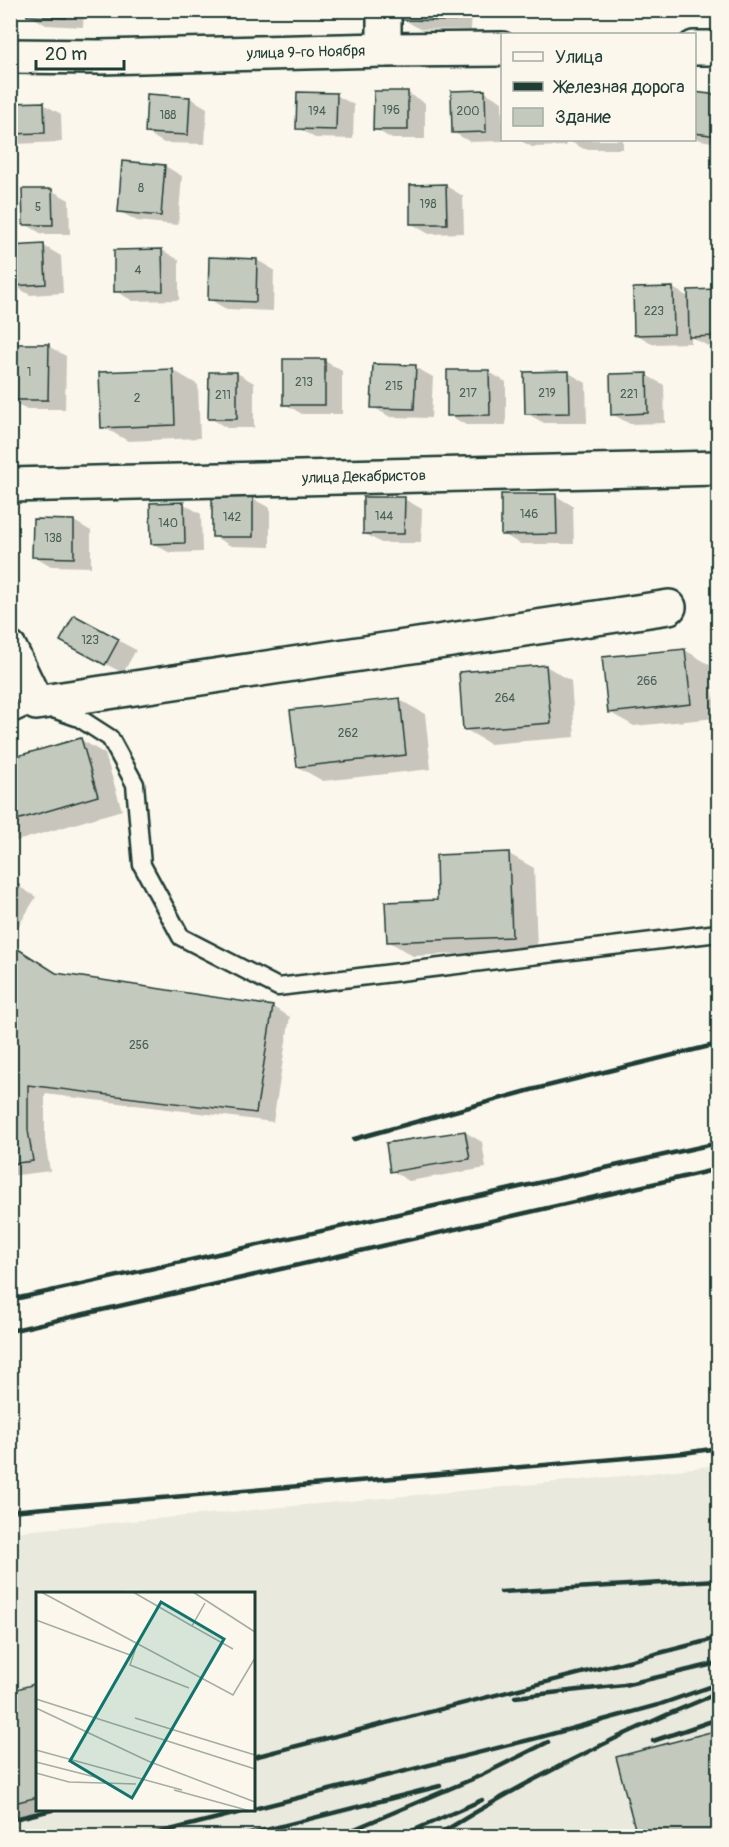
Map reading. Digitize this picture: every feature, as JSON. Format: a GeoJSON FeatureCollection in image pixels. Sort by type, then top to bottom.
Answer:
{"type":"FeatureCollection","features":[{"type":"Feature","properties":{"kind":"street"},"geometry":{"type":"LineString","coordinates":[[384,10],[384,50]]}},
{"type":"Feature","properties":{"kind":"street"},"geometry":{"type":"LineString","coordinates":[[696,48],[718,48]]}},
{"type":"Feature","properties":{"kind":"street","name":"улица 9-го Ноября"},"geometry":{"type":"LineString","coordinates":[[10,56],[100,57],[501,49]]}},
{"type":"Feature","properties":{"kind":"street","name":"улица Декабристов"},"geometry":{"type":"LineString","coordinates":[[10,485],[718,468]]}},
{"type":"Feature","properties":{"kind":"street"},"geometry":{"type":"LineString","coordinates":[[10,649],[23,709],[669,607]]}},
{"type":"Feature","properties":{"kind":"lane"},"geometry":{"type":"LineString","coordinates":[[23,709],[79,718],[110,738],[135,784],[142,865],[181,937],[279,987],[718,933]]}},
{"type":"Feature","properties":{"kind":"shaded area"},"geometry":{"type":"Polygon","coordinates":[[[718,1465],[718,1836],[11,1836],[11,1532],[633,1475],[718,1465]]]}},
{"type":"Feature","properties":{"kind":"building"},"geometry":{"type":"Polygon","coordinates":[[[27,10],[66,10],[66,18],[27,16],[27,10]]]}},
{"type":"Feature","properties":{"kind":"building"},"geometry":{"type":"Polygon","coordinates":[[[401,10],[455,10],[455,21],[401,20],[401,10]]]}},
{"type":"Feature","properties":{"kind":"building"},"geometry":{"type":"Polygon","coordinates":[[[485,90],[486,132],[452,133],[451,91],[485,90]]]}},
{"type":"Feature","properties":{"kind":"building"},"geometry":{"type":"Polygon","coordinates":[[[374,91],[408,91],[408,130],[373,130],[374,91]]]}},
{"type":"Feature","properties":{"kind":"building"},"geometry":{"type":"Polygon","coordinates":[[[297,92],[337,93],[336,130],[296,129],[297,92]]]}},
{"type":"Feature","properties":{"kind":"building"},"geometry":{"type":"Polygon","coordinates":[[[696,92],[718,95],[718,136],[696,133],[696,92]]]}},
{"type":"Feature","properties":{"kind":"building"},"geometry":{"type":"Polygon","coordinates":[[[147,94],[190,97],[188,135],[145,133],[147,94]]]}},
{"type":"Feature","properties":{"kind":"building"},"geometry":{"type":"Polygon","coordinates":[[[44,102],[45,133],[10,134],[10,103],[44,102]]]}},
{"type":"Feature","properties":{"kind":"building"},"geometry":{"type":"Polygon","coordinates":[[[122,161],[165,165],[161,216],[118,212],[122,161]]]}},
{"type":"Feature","properties":{"kind":"building"},"geometry":{"type":"Polygon","coordinates":[[[446,184],[447,224],[410,224],[410,185],[446,184]]]}},
{"type":"Feature","properties":{"kind":"building"},"geometry":{"type":"Polygon","coordinates":[[[22,189],[52,189],[53,225],[23,225],[22,189]]]}},
{"type":"Feature","properties":{"kind":"building"},"geometry":{"type":"Polygon","coordinates":[[[44,244],[46,284],[12,286],[10,246],[44,244]]]}},
{"type":"Feature","properties":{"kind":"building"},"geometry":{"type":"Polygon","coordinates":[[[162,249],[163,291],[114,292],[114,250],[162,249]]]}},
{"type":"Feature","properties":{"kind":"building"},"geometry":{"type":"Polygon","coordinates":[[[209,257],[257,259],[256,302],[208,300],[209,257]]]}},
{"type":"Feature","properties":{"kind":"building"},"geometry":{"type":"Polygon","coordinates":[[[673,287],[674,334],[634,335],[633,288],[673,287]]]}},
{"type":"Feature","properties":{"kind":"building"},"geometry":{"type":"Polygon","coordinates":[[[718,289],[718,336],[689,337],[688,290],[718,289]]]}},
{"type":"Feature","properties":{"kind":"building"},"geometry":{"type":"Polygon","coordinates":[[[10,344],[49,344],[48,400],[10,400],[10,344]]]}},
{"type":"Feature","properties":{"kind":"building"},"geometry":{"type":"Polygon","coordinates":[[[283,359],[325,359],[325,405],[283,405],[283,359]]]}},
{"type":"Feature","properties":{"kind":"building"},"geometry":{"type":"Polygon","coordinates":[[[373,364],[416,365],[414,409],[371,408],[373,364]]]}},
{"type":"Feature","properties":{"kind":"building"},"geometry":{"type":"Polygon","coordinates":[[[173,369],[175,425],[101,428],[99,372],[173,369]]]}},
{"type":"Feature","properties":{"kind":"building"},"geometry":{"type":"Polygon","coordinates":[[[447,370],[489,370],[490,415],[447,416],[447,370]]]}},
{"type":"Feature","properties":{"kind":"building"},"geometry":{"type":"Polygon","coordinates":[[[569,371],[570,413],[525,414],[524,372],[569,371]]]}},
{"type":"Feature","properties":{"kind":"building"},"geometry":{"type":"Polygon","coordinates":[[[209,372],[237,372],[237,419],[208,419],[209,372]]]}},
{"type":"Feature","properties":{"kind":"building"},"geometry":{"type":"Polygon","coordinates":[[[647,373],[648,413],[611,415],[610,374],[647,373]]]}},
{"type":"Feature","properties":{"kind":"building"},"geometry":{"type":"Polygon","coordinates":[[[501,494],[556,494],[557,534],[501,535],[501,494]]]}},
{"type":"Feature","properties":{"kind":"building"},"geometry":{"type":"Polygon","coordinates":[[[212,497],[253,497],[253,537],[212,537],[212,497]]]}},
{"type":"Feature","properties":{"kind":"building"},"geometry":{"type":"Polygon","coordinates":[[[363,497],[405,497],[404,534],[363,534],[363,497]]]}},
{"type":"Feature","properties":{"kind":"building"},"geometry":{"type":"Polygon","coordinates":[[[184,502],[185,543],[151,544],[150,503],[184,502]]]}},
{"type":"Feature","properties":{"kind":"building"},"geometry":{"type":"Polygon","coordinates":[[[33,519],[74,520],[74,558],[32,557],[33,519]]]}},
{"type":"Feature","properties":{"kind":"building"},"geometry":{"type":"Polygon","coordinates":[[[74,615],[119,639],[105,665],[60,641],[74,615]]]}},
{"type":"Feature","properties":{"kind":"building"},"geometry":{"type":"Polygon","coordinates":[[[685,649],[691,704],[608,713],[602,657],[685,649]]]}},
{"type":"Feature","properties":{"kind":"building"},"geometry":{"type":"Polygon","coordinates":[[[546,665],[551,723],[463,730],[459,672],[546,665]]]}},
{"type":"Feature","properties":{"kind":"building"},"geometry":{"type":"Polygon","coordinates":[[[400,698],[406,755],[297,767],[290,710],[400,698]]]}},
{"type":"Feature","properties":{"kind":"building"},"geometry":{"type":"Polygon","coordinates":[[[81,738],[98,796],[10,822],[10,758],[81,738]]]}},
{"type":"Feature","properties":{"kind":"building"},"geometry":{"type":"Polygon","coordinates":[[[509,852],[512,937],[387,942],[385,902],[437,900],[436,855],[509,852]]]}},
{"type":"Feature","properties":{"kind":"building"},"geometry":{"type":"Polygon","coordinates":[[[10,880],[20,886],[10,902],[10,880]]]}},
{"type":"Feature","properties":{"kind":"building"},"geometry":{"type":"Polygon","coordinates":[[[10,944],[56,973],[273,1006],[256,1113],[28,1085],[28,1130],[33,1161],[10,1164],[10,944]]]}},
{"type":"Feature","properties":{"kind":"building"},"geometry":{"type":"Polygon","coordinates":[[[465,1131],[470,1159],[390,1172],[386,1143],[465,1131]]]}},
{"type":"Feature","properties":{"kind":"building"},"geometry":{"type":"Polygon","coordinates":[[[36,1684],[36,1798],[10,1804],[10,1691],[36,1684]]]}},
{"type":"Feature","properties":{"kind":"building"},"geometry":{"type":"Polygon","coordinates":[[[718,1730],[718,1836],[637,1836],[616,1757],[718,1730]]]}},
{"type":"Feature","properties":{"kind":"railway"},"geometry":{"type":"LineString","coordinates":[[354,1139],[531,1090],[718,1044]]}},
{"type":"Feature","properties":{"kind":"railway"},"geometry":{"type":"LineString","coordinates":[[10,1300],[718,1143]]}},
{"type":"Feature","properties":{"kind":"railway"},"geometry":{"type":"LineString","coordinates":[[10,1331],[718,1169]]}},
{"type":"Feature","properties":{"kind":"railway"},"geometry":{"type":"LineString","coordinates":[[10,1511],[684,1453],[718,1448]]}},
{"type":"Feature","properties":{"kind":"railway"},"geometry":{"type":"LineString","coordinates":[[501,1592],[718,1580]]}},
{"type":"Feature","properties":{"kind":"railway"},"geometry":{"type":"LineString","coordinates":[[255,1757],[718,1638]]}},
{"type":"Feature","properties":{"kind":"railway"},"geometry":{"type":"LineString","coordinates":[[515,1697],[624,1685],[718,1663]]}},
{"type":"Feature","properties":{"kind":"railway"},"geometry":{"type":"LineString","coordinates":[[255,1809],[537,1738],[658,1705],[718,1684]]}},
{"type":"Feature","properties":{"kind":"railway"},"geometry":{"type":"LineString","coordinates":[[436,1836],[573,1759],[643,1725],[716,1694]]}},
{"type":"Feature","properties":{"kind":"railway"},"geometry":{"type":"LineString","coordinates":[[653,1741],[718,1719]]}},
{"type":"Feature","properties":{"kind":"railway"},"geometry":{"type":"LineString","coordinates":[[338,1836],[482,1775],[548,1742]]}},
{"type":"Feature","properties":{"kind":"railway"},"geometry":{"type":"LineString","coordinates":[[242,1836],[440,1786]]}},
{"type":"Feature","properties":{"kind":"railway"},"geometry":{"type":"LineString","coordinates":[[401,1836],[482,1800]]}},
{"type":"Feature","properties":{"kind":"railway"},"geometry":{"type":"LineString","coordinates":[[10,1820],[48,1811]]}},
{"type":"Feature","properties":{"kind":"railway"},"geometry":{"type":"LineString","coordinates":[[146,1836],[246,1811]]}}]}
